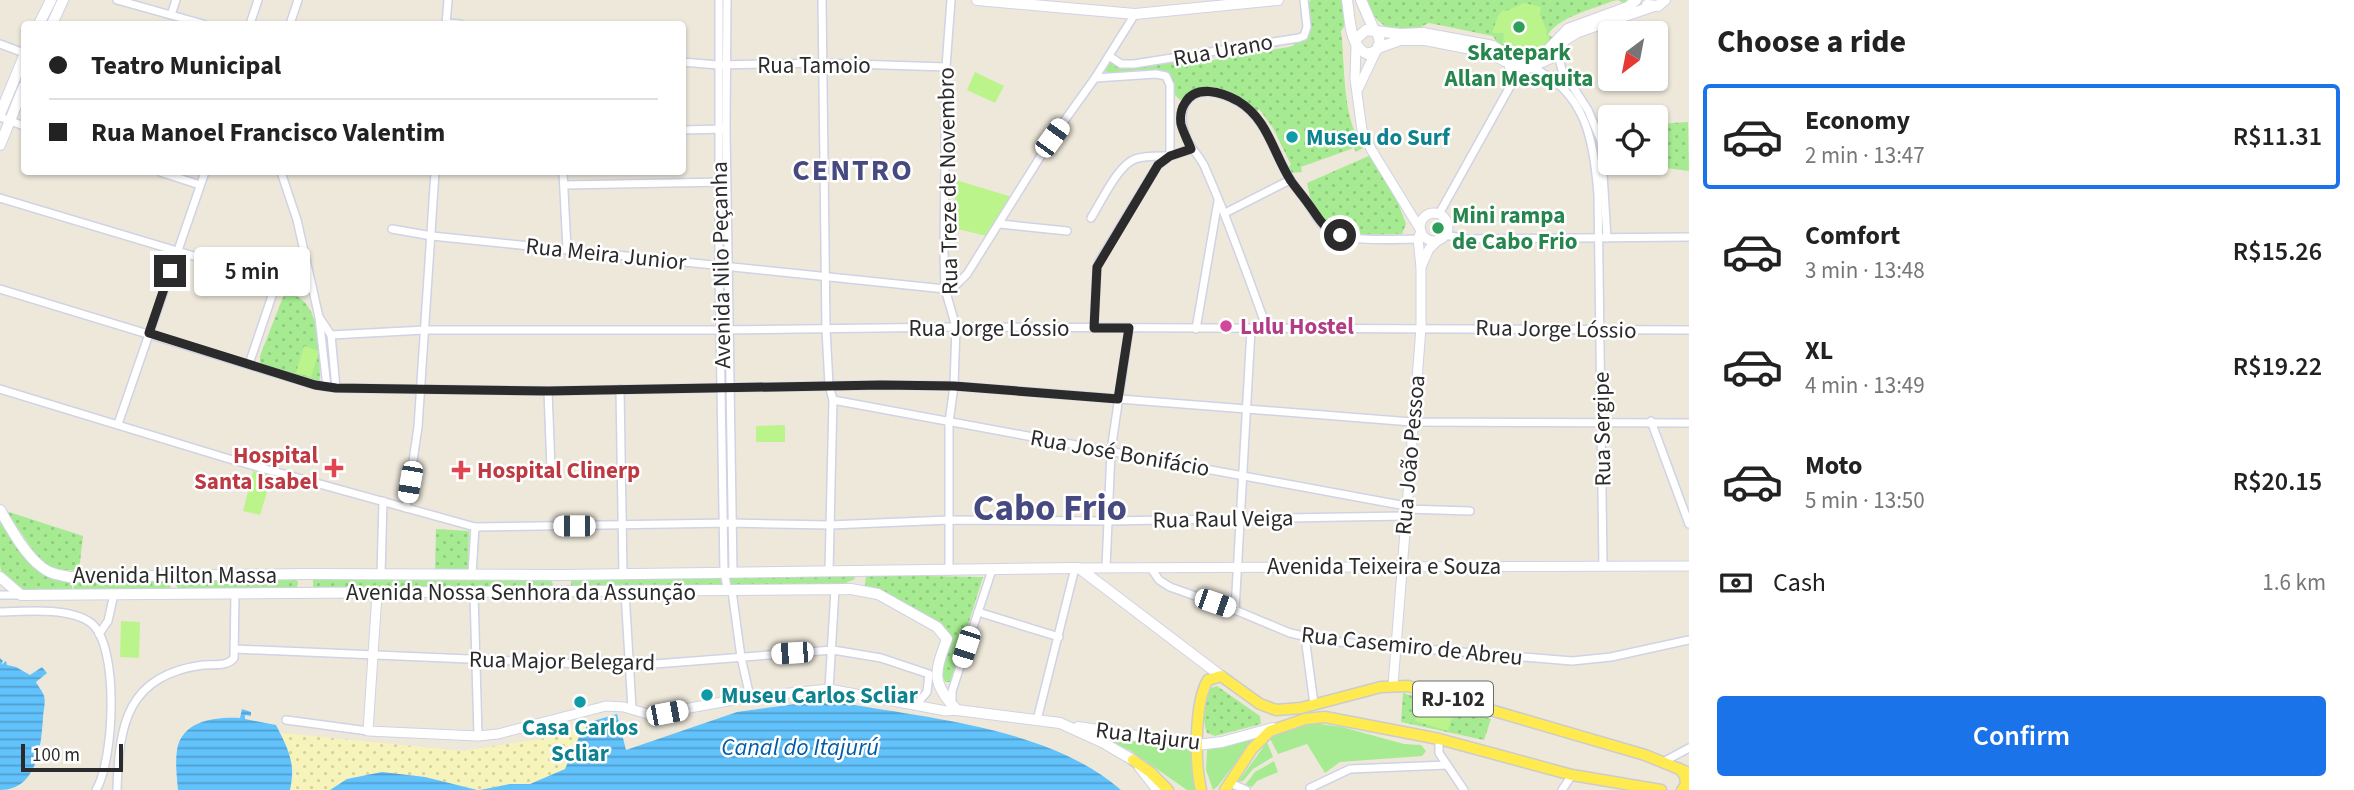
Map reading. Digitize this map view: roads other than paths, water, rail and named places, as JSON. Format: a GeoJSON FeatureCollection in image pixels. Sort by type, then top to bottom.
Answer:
{"type":"FeatureCollection","features":[{"type":"Feature","properties":{"kind":"main road"},"geometry":{"type":"LineString","coordinates":[[40,21],[51,0]]}},
{"type":"Feature","properties":{"kind":"main road"},"geometry":{"type":"LineString","coordinates":[[54,21],[64,0]]}},
{"type":"Feature","properties":{"kind":"main road"},"geometry":{"type":"LineString","coordinates":[[977,0],[1135,14],[1278,0]]}},
{"type":"Feature","properties":{"kind":"main road"},"geometry":{"type":"LineString","coordinates":[[1347,0],[1352,35],[1367,54],[1400,40],[1425,40],[1486,52],[1508,63],[1531,67],[1551,58],[1571,36],[1585,29],[1672,0]]}},
{"type":"Feature","properties":{"kind":"main road"},"geometry":{"type":"LineString","coordinates":[[1361,0],[1380,41],[1377,50]]}},
{"type":"Feature","properties":{"kind":"main road"},"geometry":{"type":"LineString","coordinates":[[1356,43],[1366,30],[1423,33],[1493,46],[1511,57],[1530,60],[1543,54],[1569,29],[1628,7],[1636,0]]}},
{"type":"Feature","properties":{"kind":"main road"},"geometry":{"type":"LineString","coordinates":[[1642,0],[1647,5],[1660,3]]}},
{"type":"Feature","properties":{"kind":"main road"},"geometry":{"type":"LineString","coordinates":[[0,145],[3,117],[21,63]]}},
{"type":"Feature","properties":{"kind":"main road"},"geometry":{"type":"LineString","coordinates":[[3,117],[21,90]]}},
{"type":"Feature","properties":{"kind":"main road","name":"Avenida Hilton Massa"},"geometry":{"type":"LineString","coordinates":[[0,510],[43,569],[69,577],[381,575]]}},
{"type":"Feature","properties":{"kind":"main road"},"geometry":{"type":"LineString","coordinates":[[1077,568],[1221,676]]}},
{"type":"Feature","properties":{"kind":"main road","name":"Avenida Nossa Senhora da Assunção"},"geometry":{"type":"LineString","coordinates":[[381,575],[623,575],[1077,568]]}},
{"type":"Feature","properties":{"kind":"main road"},"geometry":{"type":"LineString","coordinates":[[851,589],[859,580],[854,571]]}},
{"type":"Feature","properties":{"kind":"main road"},"geometry":{"type":"LineString","coordinates":[[792,572],[787,580],[793,588]]}},
{"type":"Feature","properties":{"kind":"main road"},"geometry":{"type":"LineString","coordinates":[[310,593],[311,574]]}},
{"type":"Feature","properties":{"kind":"main road"},"geometry":{"type":"LineString","coordinates":[[172,575],[174,593]]}},
{"type":"Feature","properties":{"kind":"main road"},"geometry":{"type":"LineString","coordinates":[[560,575],[563,583],[561,592]]}},
{"type":"Feature","properties":{"kind":"main road"},"geometry":{"type":"LineString","coordinates":[[0,577],[21,595]]}},
{"type":"Feature","properties":{"kind":"main road","name":"Avenida Nossa Senhora da Assunção"},"geometry":{"type":"LineString","coordinates":[[21,595],[851,589],[878,594],[943,632],[947,639],[938,663],[936,678],[954,707]]}},
{"type":"Feature","properties":{"kind":"main road"},"geometry":{"type":"LineString","coordinates":[[1201,790],[1196,769],[1203,688],[1209,678],[1221,676]]}},
{"type":"Feature","properties":{"kind":"main road","name":"RJ-102"},"geometry":{"type":"LineString","coordinates":[[1221,676],[1268,708],[1285,711],[1393,685],[1418,688],[1663,762],[1684,771]]}},
{"type":"Feature","properties":{"kind":"main road","name":"Rua Itajuru"},"geometry":{"type":"LineString","coordinates":[[954,707],[1197,745],[1222,742],[1275,728]]}},
{"type":"Feature","properties":{"kind":"main road"},"geometry":{"type":"LineString","coordinates":[[1227,787],[1252,749],[1275,728],[1304,719],[1325,717],[1439,739],[1572,775],[1661,790]]}},
{"type":"Feature","properties":{"kind":"main road"},"geometry":{"type":"LineString","coordinates":[[1060,723],[1119,751],[1150,772],[1168,790]]}},
{"type":"Feature","properties":{"kind":"main road"},"geometry":{"type":"LineString","coordinates":[[1682,790],[1686,785],[1684,771]]}},
{"type":"Feature","properties":{"kind":"street"},"geometry":{"type":"LineString","coordinates":[[117,0],[192,21]]}},
{"type":"Feature","properties":{"kind":"street"},"geometry":{"type":"LineString","coordinates":[[171,15],[176,0]]}},
{"type":"Feature","properties":{"kind":"street"},"geometry":{"type":"LineString","coordinates":[[251,21],[258,0]]}},
{"type":"Feature","properties":{"kind":"street"},"geometry":{"type":"LineString","coordinates":[[291,21],[298,0]]}},
{"type":"Feature","properties":{"kind":"street"},"geometry":{"type":"LineString","coordinates":[[446,21],[448,0]]}},
{"type":"Feature","properties":{"kind":"street","name":"Avenida Nilo Peçanha"},"geometry":{"type":"LineString","coordinates":[[719,0],[718,65],[729,182],[725,330],[729,572]]}},
{"type":"Feature","properties":{"kind":"street","name":"Avenida Nilo Peçanha"},"geometry":{"type":"LineString","coordinates":[[725,330],[719,266],[727,0]]}},
{"type":"Feature","properties":{"kind":"street"},"geometry":{"type":"LineString","coordinates":[[822,0],[826,329],[829,385],[833,400],[829,570]]}},
{"type":"Feature","properties":{"kind":"street","name":"Rua Treze de Novembro"},"geometry":{"type":"LineString","coordinates":[[949,571],[949,422],[954,386],[956,327],[945,289],[946,67],[951,0]]}},
{"type":"Feature","properties":{"kind":"street","name":"Rua Urano"},"geometry":{"type":"LineString","coordinates":[[1109,56],[1121,64],[1133,64],[1299,38],[1304,36],[1307,27],[1304,0]]}},
{"type":"Feature","properties":{"kind":"street"},"geometry":{"type":"LineString","coordinates":[[945,289],[962,281],[1052,138],[1095,78],[1135,14]]}},
{"type":"Feature","properties":{"kind":"street"},"geometry":{"type":"LineString","coordinates":[[1356,43],[1355,66],[1362,130],[1370,149],[1405,203],[1420,233],[1430,240],[1689,237]]}},
{"type":"Feature","properties":{"kind":"street"},"geometry":{"type":"LineString","coordinates":[[0,44],[21,53]]}},
{"type":"Feature","properties":{"kind":"street"},"geometry":{"type":"LineString","coordinates":[[1561,46],[1559,59],[1562,70],[1588,110],[1598,134]]}},
{"type":"Feature","properties":{"kind":"street"},"geometry":{"type":"LineString","coordinates":[[1357,90],[1377,50]]}},
{"type":"Feature","properties":{"kind":"street","name":"Rua Tamoio"},"geometry":{"type":"LineString","coordinates":[[686,62],[946,67]]}},
{"type":"Feature","properties":{"kind":"street"},"geometry":{"type":"LineString","coordinates":[[1508,63],[1512,83]]}},
{"type":"Feature","properties":{"kind":"street"},"geometry":{"type":"LineString","coordinates":[[1420,233],[1423,219],[1435,214],[1512,83],[1531,67]]}},
{"type":"Feature","properties":{"kind":"street","name":"Rua Sergipe"},"geometry":{"type":"LineString","coordinates":[[1531,67],[1553,78],[1575,102],[1588,129],[1596,168],[1601,331],[1603,566]]}},
{"type":"Feature","properties":{"kind":"street"},"geometry":{"type":"LineString","coordinates":[[1095,78],[1156,74],[1166,76],[1170,85],[1170,156]]}},
{"type":"Feature","properties":{"kind":"street"},"geometry":{"type":"LineString","coordinates":[[1267,329],[1225,213],[1205,166],[1191,149],[1181,125],[1182,107],[1195,94],[1202,91],[1212,92],[1236,100],[1255,115],[1271,139],[1290,180],[1321,224],[1334,233],[1363,238],[1420,233]]}},
{"type":"Feature","properties":{"kind":"street"},"geometry":{"type":"LineString","coordinates":[[3,117],[21,125]]}},
{"type":"Feature","properties":{"kind":"street"},"geometry":{"type":"LineString","coordinates":[[686,130],[723,129]]}},
{"type":"Feature","properties":{"kind":"street"},"geometry":{"type":"LineString","coordinates":[[1592,144],[1598,142]]}},
{"type":"Feature","properties":{"kind":"street"},"geometry":{"type":"LineString","coordinates":[[1091,218],[1128,162],[1148,156],[1170,156],[1191,149]]}},
{"type":"Feature","properties":{"kind":"street"},"geometry":{"type":"LineString","coordinates":[[1094,328],[1097,267],[1100,260],[1158,165],[1170,156]]}},
{"type":"Feature","properties":{"kind":"street"},"geometry":{"type":"LineString","coordinates":[[169,175],[200,185]]}},
{"type":"Feature","properties":{"kind":"street"},"geometry":{"type":"LineString","coordinates":[[118,424],[204,175]]}},
{"type":"Feature","properties":{"kind":"street"},"geometry":{"type":"LineString","coordinates":[[282,175],[297,220],[319,317],[327,387]]}},
{"type":"Feature","properties":{"kind":"street"},"geometry":{"type":"LineString","coordinates":[[406,508],[415,456],[435,175]]}},
{"type":"Feature","properties":{"kind":"street"},"geometry":{"type":"LineString","coordinates":[[563,175],[567,249]]}},
{"type":"Feature","properties":{"kind":"street"},"geometry":{"type":"LineString","coordinates":[[1603,175],[1607,238]]}},
{"type":"Feature","properties":{"kind":"street"},"geometry":{"type":"LineString","coordinates":[[1225,213],[1290,180]]}},
{"type":"Feature","properties":{"kind":"street"},"geometry":{"type":"LineString","coordinates":[[564,185],[729,182]]}},
{"type":"Feature","properties":{"kind":"street"},"geometry":{"type":"LineString","coordinates":[[0,198],[277,281],[312,289]]}},
{"type":"Feature","properties":{"kind":"street"},"geometry":{"type":"LineString","coordinates":[[1196,329],[1218,200]]}},
{"type":"Feature","properties":{"kind":"street"},"geometry":{"type":"LineString","coordinates":[[1405,203],[1416,211],[1435,214],[1447,223],[1442,238],[1429,249],[1421,267]]}},
{"type":"Feature","properties":{"kind":"street"},"geometry":{"type":"LineString","coordinates":[[1000,224],[1067,231]]}},
{"type":"Feature","properties":{"kind":"street","name":"Rua Meira Junior"},"geometry":{"type":"LineString","coordinates":[[391,229],[432,236],[945,289]]}},
{"type":"Feature","properties":{"kind":"street","name":"Rua João Pessoa"},"geometry":{"type":"LineString","coordinates":[[1393,685],[1421,328],[1420,233]]}},
{"type":"Feature","properties":{"kind":"street"},"geometry":{"type":"LineString","coordinates":[[249,364],[277,281]]}},
{"type":"Feature","properties":{"kind":"street"},"geometry":{"type":"LineString","coordinates":[[0,289],[336,388],[548,391],[829,385],[954,386],[1412,422],[1689,423]]}},
{"type":"Feature","properties":{"kind":"street"},"geometry":{"type":"LineString","coordinates":[[319,317],[331,335],[336,388]]}},
{"type":"Feature","properties":{"kind":"street","name":"Rua Jorge Lóssio"},"geometry":{"type":"LineString","coordinates":[[331,335],[425,330],[956,327],[1689,330]]}},
{"type":"Feature","properties":{"kind":"street"},"geometry":{"type":"LineString","coordinates":[[1106,568],[1111,451],[1129,328]]}},
{"type":"Feature","properties":{"kind":"street"},"geometry":{"type":"LineString","coordinates":[[1236,610],[1251,330]]}},
{"type":"Feature","properties":{"kind":"street","name":"Rua Raul Veiga"},"geometry":{"type":"LineString","coordinates":[[0,389],[226,458],[475,527],[1241,519],[1406,510]]}},
{"type":"Feature","properties":{"kind":"street"},"geometry":{"type":"LineString","coordinates":[[620,389],[623,575]]}},
{"type":"Feature","properties":{"kind":"street"},"geometry":{"type":"LineString","coordinates":[[548,391],[551,469]]}},
{"type":"Feature","properties":{"kind":"street","name":"Rua José Bonifácio"},"geometry":{"type":"LineString","coordinates":[[833,400],[1242,475],[1406,510]]}},
{"type":"Feature","properties":{"kind":"street"},"geometry":{"type":"LineString","coordinates":[[1651,421],[1689,524]]}},
{"type":"Feature","properties":{"kind":"street"},"geometry":{"type":"LineString","coordinates":[[381,575],[383,501]]}},
{"type":"Feature","properties":{"kind":"street"},"geometry":{"type":"LineString","coordinates":[[1406,510],[1470,511]]}},
{"type":"Feature","properties":{"kind":"street"},"geometry":{"type":"LineString","coordinates":[[472,575],[475,527]]}},
{"type":"Feature","properties":{"kind":"street","name":"Avenida Teixeira e Souza"},"geometry":{"type":"LineString","coordinates":[[1077,568],[1689,566]]}},
{"type":"Feature","properties":{"kind":"street"},"geometry":{"type":"LineString","coordinates":[[1037,720],[1077,568]]}},
{"type":"Feature","properties":{"kind":"street","name":"Rua Casemiro de Abreu"},"geometry":{"type":"LineString","coordinates":[[1151,568],[1159,580],[1170,587],[1305,637],[1572,661],[1611,657],[1689,640]]}},
{"type":"Feature","properties":{"kind":"street"},"geometry":{"type":"LineString","coordinates":[[286,720],[368,731],[478,736],[509,731],[606,705],[616,705],[651,715],[750,697],[829,689],[946,711],[954,707],[952,691],[992,570]]}},
{"type":"Feature","properties":{"kind":"street"},"geometry":{"type":"LineString","coordinates":[[729,572],[727,587],[732,591],[741,657],[750,697]]}},
{"type":"Feature","properties":{"kind":"street"},"geometry":{"type":"LineString","coordinates":[[829,689],[835,589]]}},
{"type":"Feature","properties":{"kind":"street"},"geometry":{"type":"LineString","coordinates":[[625,592],[632,709]]}},
{"type":"Feature","properties":{"kind":"street"},"geometry":{"type":"LineString","coordinates":[[474,593],[478,736]]}},
{"type":"Feature","properties":{"kind":"street"},"geometry":{"type":"LineString","coordinates":[[99,634],[108,621],[114,594]]}},
{"type":"Feature","properties":{"kind":"street"},"geometry":{"type":"LineString","coordinates":[[117,790],[122,732],[127,716],[142,693],[170,672],[187,667],[231,662],[235,649],[234,594]]}},
{"type":"Feature","properties":{"kind":"street"},"geometry":{"type":"LineString","coordinates":[[368,731],[377,594]]}},
{"type":"Feature","properties":{"kind":"street","name":"Avenida Nossa Senhora da Assunção"},"geometry":{"type":"LineString","coordinates":[[0,595],[21,595]]}},
{"type":"Feature","properties":{"kind":"street"},"geometry":{"type":"LineString","coordinates":[[0,611],[46,611],[79,617],[91,622],[99,634],[108,657],[112,689],[106,766],[96,790]]}},
{"type":"Feature","properties":{"kind":"street"},"geometry":{"type":"LineString","coordinates":[[978,612],[1059,637]]}},
{"type":"Feature","properties":{"kind":"street"},"geometry":{"type":"LineString","coordinates":[[1305,637],[1314,704]]}},
{"type":"Feature","properties":{"kind":"street","name":"Rua Major Belegard"},"geometry":{"type":"LineString","coordinates":[[235,649],[629,666],[832,650],[881,658],[929,674]]}},
{"type":"Feature","properties":{"kind":"street"},"geometry":{"type":"LineString","coordinates":[[915,706],[927,692],[929,674],[938,663]]}},
{"type":"Feature","properties":{"kind":"street"},"geometry":{"type":"LineString","coordinates":[[1439,739],[1439,753],[1464,790]]}},
{"type":"Feature","properties":{"kind":"street"},"geometry":{"type":"LineString","coordinates":[[1663,762],[1689,748]]}},
{"type":"Feature","properties":{"kind":"street"},"geometry":{"type":"LineString","coordinates":[[1133,761],[1157,790]]}},
{"type":"Feature","properties":{"kind":"street"},"geometry":{"type":"LineString","coordinates":[[1310,788],[1350,769],[1447,765]]}},
{"type":"Feature","properties":{"kind":"street"},"geometry":{"type":"LineString","coordinates":[[1562,790],[1572,775]]}},
{"type":"Feature","properties":{"kind":"street"},"geometry":{"type":"LineString","coordinates":[[1227,787],[1246,790]]}},
{"type":"Feature","properties":{"kind":"water"},"geometry":{"type":"Polygon","coordinates":[[[0,658],[3,661],[1,665],[6,661],[7,665],[30,675],[42,667],[47,673],[36,682],[45,701],[41,741],[35,765],[22,783],[0,790],[0,658]]]}},
{"type":"Feature","properties":{"kind":"water","name":"Canal do Itajurú"},"geometry":{"type":"Polygon","coordinates":[[[842,703],[950,721],[1025,740],[1061,753],[1093,769],[1121,790],[480,790],[510,784],[530,784],[565,769],[579,737],[590,722],[617,714],[626,750],[737,712],[796,704],[842,703]]]}},
{"type":"Feature","properties":{"kind":"water"},"geometry":{"type":"Polygon","coordinates":[[[242,709],[251,712],[251,716],[245,715],[245,719],[276,725],[291,763],[290,790],[178,790],[177,750],[186,732],[201,722],[240,718],[242,709]]]}},
{"type":"Feature","properties":{"kind":"water"},"geometry":{"type":"Polygon","coordinates":[[[382,772],[425,777],[477,790],[330,790],[347,779],[382,772]]]}},
{"type":"Feature","properties":{"kind":"place","name":"Skatepark Allan Mesquita"},"geometry":{"type":"Point","coordinates":[1519,27]}},
{"type":"Feature","properties":{"kind":"place","name":"Museu do Surf"},"geometry":{"type":"Point","coordinates":[1292,137]}},
{"type":"Feature","properties":{"kind":"place","name":"Mini rampa de Cabo Frio"},"geometry":{"type":"Point","coordinates":[1438,228]}},
{"type":"Feature","properties":{"kind":"place","name":"Lulu Hostel"},"geometry":{"type":"Point","coordinates":[1226,326]}},
{"type":"Feature","properties":{"kind":"place","name":"Hospital Santa Isabel"},"geometry":{"type":"Point","coordinates":[334,468]}},
{"type":"Feature","properties":{"kind":"place","name":"Hospital Clinerp"},"geometry":{"type":"Point","coordinates":[461,470]}},
{"type":"Feature","properties":{"kind":"place","name":"Museu Carlos Scliar"},"geometry":{"type":"Point","coordinates":[707,695]}},
{"type":"Feature","properties":{"kind":"place","name":"Casa Carlos Scliar"},"geometry":{"type":"Point","coordinates":[580,702]}},
{"type":"Feature","properties":{"kind":"district","name":"CENTRO"},"geometry":{"type":"Point","coordinates":[853,170]}},
{"type":"Feature","properties":{"kind":"district","name":"Cabo Frio"},"geometry":{"type":"Point","coordinates":[1050,508]}}]}
